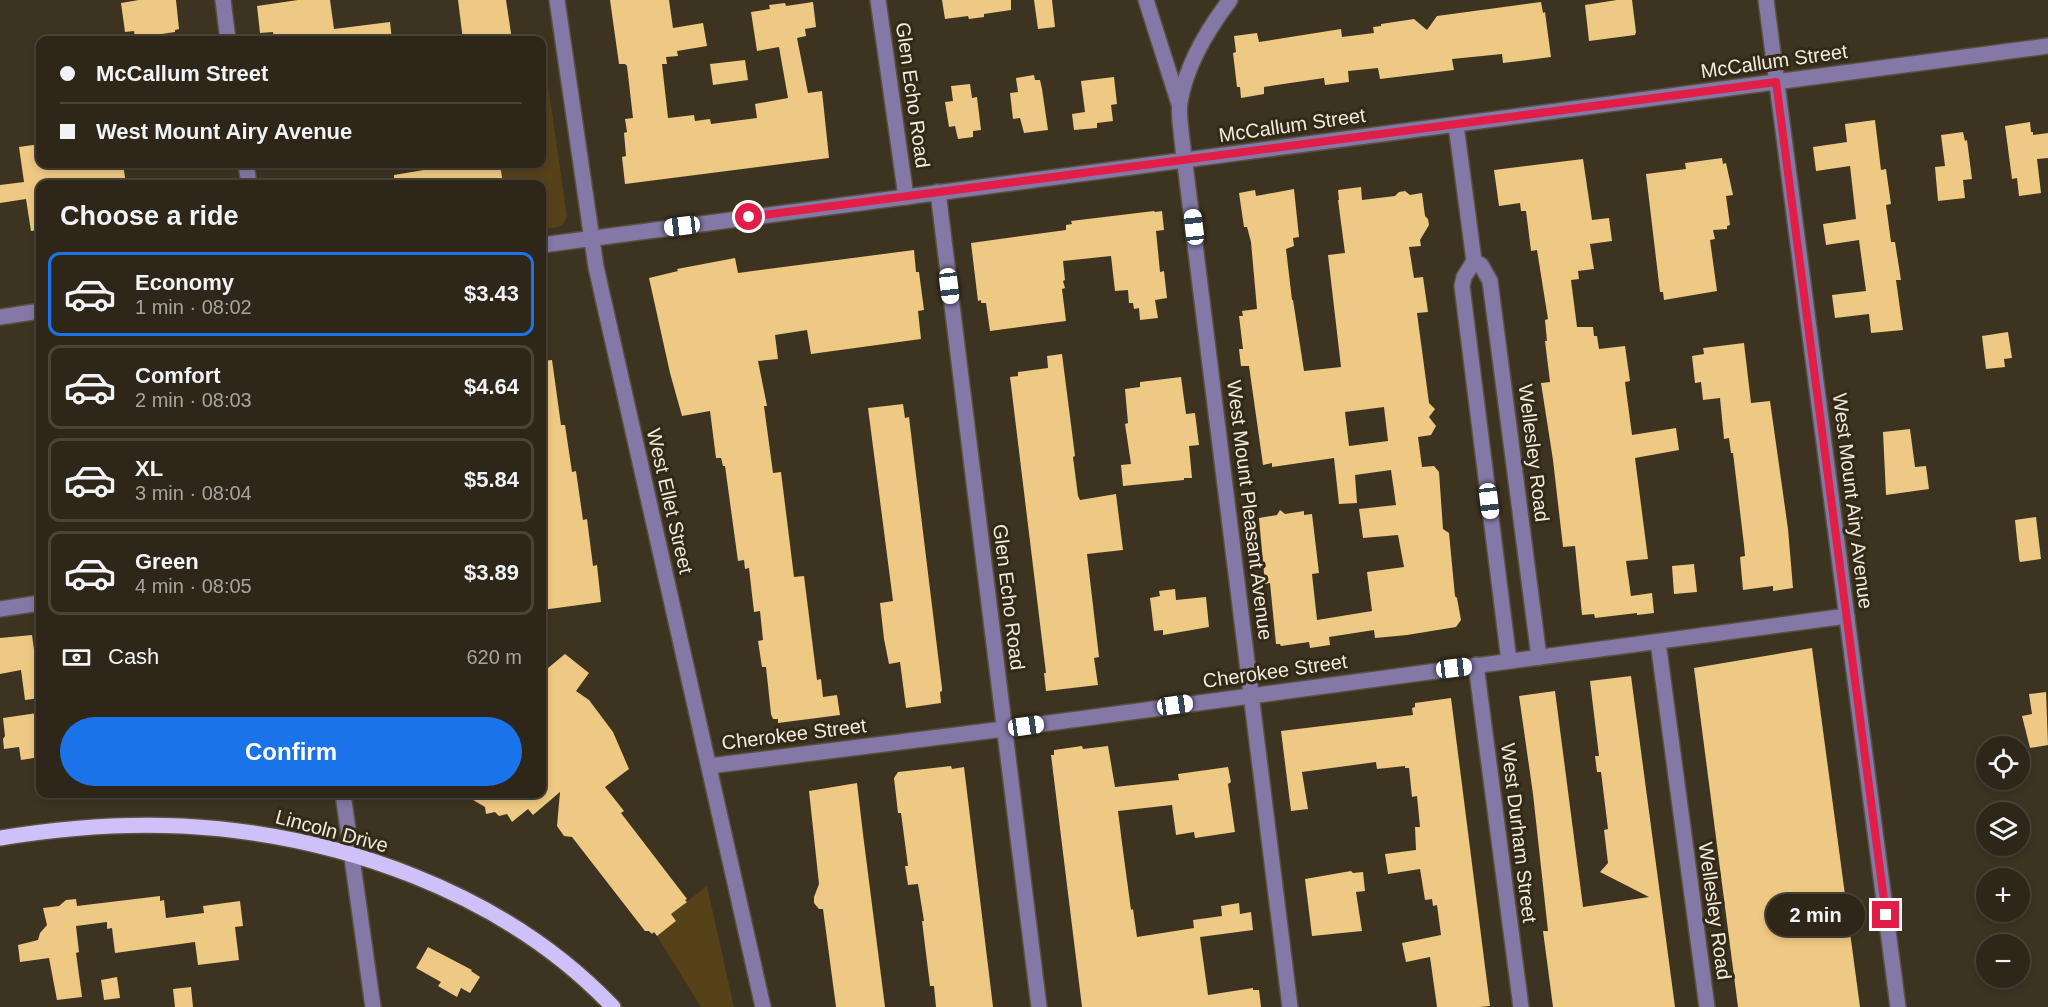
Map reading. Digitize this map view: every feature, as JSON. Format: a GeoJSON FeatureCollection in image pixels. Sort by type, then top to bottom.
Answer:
{"type":"FeatureCollection","features":[{"type":"Feature","properties":{"kind":"main road","name":"Lincoln Drive"},"geometry":{"type":"LineString","coordinates":[[0,838],[81,828],[181,826],[251,833],[351,855],[436,886],[505,922],[571,968],[613,1007]]}},
{"type":"Feature","properties":{"kind":"street"},"geometry":{"type":"LineString","coordinates":[[223,0],[228,36]]}},
{"type":"Feature","properties":{"kind":"street","name":"West Ellet Street"},"geometry":{"type":"LineString","coordinates":[[557,0],[591,238],[763,1007]]}},
{"type":"Feature","properties":{"kind":"street","name":"Glen Echo Road"},"geometry":{"type":"LineString","coordinates":[[878,0],[906,197]]}},
{"type":"Feature","properties":{"kind":"street"},"geometry":{"type":"LineString","coordinates":[[1146,0],[1179,104]]}},
{"type":"Feature","properties":{"kind":"street"},"geometry":{"type":"LineString","coordinates":[[1179,104],[1200,46],[1230,0]]}},
{"type":"Feature","properties":{"kind":"street","name":"West Mount Airy Avenue"},"geometry":{"type":"LineString","coordinates":[[1766,0],[1898,1007]]}},
{"type":"Feature","properties":{"kind":"street","name":"McCallum Street"},"geometry":{"type":"LineString","coordinates":[[546,244],[2048,46]]}},
{"type":"Feature","properties":{"kind":"street","name":"West Mount Pleasant Avenue"},"geometry":{"type":"LineString","coordinates":[[1179,104],[1290,1007]]}},
{"type":"Feature","properties":{"kind":"street","name":"Wellesley Road"},"geometry":{"type":"LineString","coordinates":[[1456,125],[1474,261],[1481,265],[1490,281],[1539,657]]}},
{"type":"Feature","properties":{"kind":"street","name":"Glen Echo Road"},"geometry":{"type":"LineString","coordinates":[[938,192],[1039,1007]]}},
{"type":"Feature","properties":{"kind":"street"},"geometry":{"type":"LineString","coordinates":[[1474,261],[1464,277],[1462,286],[1509,661]]}},
{"type":"Feature","properties":{"kind":"street"},"geometry":{"type":"LineString","coordinates":[[0,316],[36,312]]}},
{"type":"Feature","properties":{"kind":"street"},"geometry":{"type":"LineString","coordinates":[[0,609],[36,604]]}},
{"type":"Feature","properties":{"kind":"street","name":"Cherokee Street"},"geometry":{"type":"LineString","coordinates":[[709,766],[1004,729],[1847,616]]}},
{"type":"Feature","properties":{"kind":"street","name":"Wellesley Road"},"geometry":{"type":"LineString","coordinates":[[1659,642],[1707,1007]]}},
{"type":"Feature","properties":{"kind":"street","name":"West Durham Street"},"geometry":{"type":"LineString","coordinates":[[1476,665],[1521,1007]]}},
{"type":"Feature","properties":{"kind":"street"},"geometry":{"type":"LineString","coordinates":[[344,798],[373,1007]]}},
{"type":"Feature","properties":{"kind":"shaded area"},"geometry":{"type":"Polygon","coordinates":[[[546,78],[567,217],[562,226],[546,229],[546,180],[500,180],[499,168],[546,168],[546,78]]]}},
{"type":"Feature","properties":{"kind":"shaded area"},"geometry":{"type":"Polygon","coordinates":[[[707,886],[734,1007],[701,1007],[657,936],[676,921],[671,914],[707,886]]]}},
{"type":"Feature","properties":{"kind":"building"},"geometry":{"type":"Polygon","coordinates":[[[139,0],[176,0],[179,29],[175,32],[148,36],[135,36],[134,31],[125,32],[121,3],[139,0]]]}},
{"type":"Feature","properties":{"kind":"building"},"geometry":{"type":"Polygon","coordinates":[[[298,0],[330,0],[334,29],[390,22],[392,36],[274,36],[273,32],[260,33],[257,6],[298,0]]]}},
{"type":"Feature","properties":{"kind":"building"},"geometry":{"type":"Polygon","coordinates":[[[458,0],[506,0],[511,36],[462,36],[458,0]]]}},
{"type":"Feature","properties":{"kind":"building"},"geometry":{"type":"Polygon","coordinates":[[[610,0],[669,0],[673,28],[703,23],[707,46],[677,51],[678,56],[666,57],[667,64],[662,64],[668,118],[694,115],[695,121],[710,119],[711,124],[757,118],[755,104],[788,98],[779,47],[757,51],[751,12],[770,9],[769,5],[785,3],[786,6],[813,2],[816,27],[805,29],[806,36],[797,38],[808,93],[822,91],[829,158],[625,184],[622,157],[626,156],[625,119],[633,118],[627,66],[619,64],[610,0]]]}},
{"type":"Feature","properties":{"kind":"building"},"geometry":{"type":"Polygon","coordinates":[[[942,0],[1011,0],[1011,10],[984,14],[984,17],[969,19],[968,16],[945,19],[942,0]]]}},
{"type":"Feature","properties":{"kind":"building"},"geometry":{"type":"Polygon","coordinates":[[[1034,0],[1052,0],[1055,27],[1038,29],[1034,0]]]}},
{"type":"Feature","properties":{"kind":"building"},"geometry":{"type":"Polygon","coordinates":[[[1632,0],[1635,35],[1589,41],[1585,5],[1632,0]]]}},
{"type":"Feature","properties":{"kind":"building"},"geometry":{"type":"Polygon","coordinates":[[[1541,2],[1543,13],[1545,12],[1551,57],[1503,63],[1502,54],[1452,59],[1454,70],[1380,79],[1378,68],[1348,71],[1349,82],[1325,85],[1324,78],[1264,87],[1264,94],[1241,98],[1240,87],[1237,87],[1233,53],[1236,52],[1234,36],[1257,33],[1259,42],[1341,29],[1342,37],[1374,33],[1373,27],[1381,26],[1381,24],[1414,19],[1427,30],[1437,16],[1541,2]]]}},
{"type":"Feature","properties":{"kind":"building"},"geometry":{"type":"Polygon","coordinates":[[[745,60],[748,80],[713,85],[710,64],[745,60]]]}},
{"type":"Feature","properties":{"kind":"building"},"geometry":{"type":"Polygon","coordinates":[[[1034,75],[1035,80],[1040,80],[1048,130],[1024,133],[1020,118],[1013,119],[1010,93],[1018,92],[1016,78],[1034,75]]]}},
{"type":"Feature","properties":{"kind":"building"},"geometry":{"type":"Polygon","coordinates":[[[1114,77],[1117,104],[1111,105],[1113,121],[1097,123],[1097,128],[1074,130],[1072,114],[1085,112],[1081,81],[1114,77]]]}},
{"type":"Feature","properties":{"kind":"building"},"geometry":{"type":"Polygon","coordinates":[[[970,84],[972,98],[977,97],[981,130],[973,131],[973,137],[958,139],[955,126],[949,127],[945,102],[953,101],[951,86],[970,84]]]}},
{"type":"Feature","properties":{"kind":"building"},"geometry":{"type":"Polygon","coordinates":[[[1875,120],[1881,170],[1886,169],[1891,204],[1886,205],[1891,242],[1895,242],[1901,280],[1896,280],[1903,330],[1871,333],[1869,314],[1835,318],[1832,295],[1866,291],[1859,240],[1826,245],[1823,224],[1856,219],[1850,166],[1816,171],[1813,147],[1847,142],[1845,124],[1875,120]]]}},
{"type":"Feature","properties":{"kind":"building"},"geometry":{"type":"Polygon","coordinates":[[[2030,122],[2033,135],[2048,133],[2048,158],[2037,159],[2041,193],[2019,196],[2017,178],[2012,179],[2005,126],[2030,122]]]}},
{"type":"Feature","properties":{"kind":"building"},"geometry":{"type":"Polygon","coordinates":[[[1963,132],[1965,141],[1967,140],[1972,179],[1963,180],[1965,198],[1938,201],[1935,167],[1945,166],[1941,135],[1963,132]]]}},
{"type":"Feature","properties":{"kind":"building"},"geometry":{"type":"Polygon","coordinates":[[[36,145],[36,168],[124,168],[125,180],[36,180],[36,230],[31,231],[26,199],[0,203],[0,185],[24,182],[19,147],[36,145]]]}},
{"type":"Feature","properties":{"kind":"building"},"geometry":{"type":"Polygon","coordinates":[[[1722,158],[1723,164],[1726,163],[1733,195],[1726,196],[1730,225],[1727,229],[1713,230],[1715,239],[1710,240],[1717,291],[1664,300],[1663,292],[1660,292],[1646,174],[1686,169],[1685,163],[1722,158]]]}},
{"type":"Feature","properties":{"kind":"building"},"geometry":{"type":"Polygon","coordinates":[[[1583,159],[1592,220],[1609,218],[1612,241],[1590,244],[1594,269],[1578,271],[1579,279],[1571,280],[1577,327],[1593,327],[1599,349],[1625,346],[1630,381],[1625,382],[1632,435],[1676,428],[1679,450],[1635,458],[1648,559],[1626,561],[1631,596],[1652,593],[1654,613],[1595,618],[1594,614],[1582,615],[1575,546],[1563,547],[1541,383],[1550,382],[1545,341],[1547,341],[1545,320],[1548,319],[1537,250],[1531,251],[1526,211],[1521,211],[1520,203],[1499,206],[1494,170],[1583,159]]]}},
{"type":"Feature","properties":{"kind":"building"},"geometry":{"type":"Polygon","coordinates":[[[435,168],[501,168],[502,180],[394,180],[394,175],[435,168]]]}},
{"type":"Feature","properties":{"kind":"building"},"geometry":{"type":"Polygon","coordinates":[[[1361,187],[1362,200],[1395,196],[1405,191],[1410,195],[1422,193],[1425,216],[1429,225],[1420,240],[1421,246],[1409,247],[1414,278],[1423,277],[1428,312],[1417,313],[1429,403],[1435,409],[1429,417],[1436,426],[1431,435],[1418,437],[1422,467],[1434,466],[1439,472],[1443,529],[1449,533],[1455,596],[1461,620],[1456,627],[1407,635],[1375,638],[1374,630],[1329,637],[1330,645],[1310,648],[1309,642],[1281,646],[1276,644],[1270,583],[1265,584],[1259,518],[1277,515],[1280,510],[1285,514],[1304,511],[1304,515],[1312,514],[1319,573],[1312,574],[1317,620],[1372,611],[1367,572],[1404,567],[1398,535],[1363,538],[1359,509],[1396,505],[1391,470],[1355,475],[1357,503],[1339,504],[1334,458],[1272,467],[1272,463],[1263,465],[1249,366],[1241,366],[1239,349],[1243,349],[1239,316],[1243,316],[1242,311],[1257,309],[1251,242],[1247,227],[1244,227],[1239,193],[1255,190],[1256,196],[1294,189],[1299,237],[1293,238],[1294,246],[1286,249],[1304,371],[1341,367],[1328,255],[1345,253],[1338,190],[1361,187]],[[1384,407],[1345,412],[1349,446],[1388,441],[1384,407]]]}},
{"type":"Feature","properties":{"kind":"building"},"geometry":{"type":"Polygon","coordinates":[[[1162,211],[1164,230],[1156,231],[1160,272],[1164,271],[1167,298],[1155,300],[1158,318],[1140,320],[1139,308],[1134,309],[1133,303],[1129,303],[1128,290],[1115,291],[1111,256],[1063,261],[1065,288],[1062,289],[1066,321],[990,331],[986,303],[978,301],[971,243],[1066,230],[1066,225],[1072,224],[1071,221],[1162,211]]]}},
{"type":"Feature","properties":{"kind":"building"},"geometry":{"type":"Polygon","coordinates":[[[914,250],[924,310],[918,311],[921,339],[811,354],[807,330],[775,335],[778,359],[758,361],[767,406],[764,406],[773,473],[781,472],[794,577],[804,576],[817,680],[821,679],[823,697],[837,695],[840,715],[778,723],[778,719],[773,719],[771,714],[766,667],[762,667],[758,641],[763,640],[760,611],[754,612],[749,568],[745,569],[744,560],[738,561],[725,466],[721,458],[716,458],[710,411],[682,416],[649,278],[678,271],[677,269],[735,258],[738,273],[914,250]]]}},
{"type":"Feature","properties":{"kind":"building"},"geometry":{"type":"Polygon","coordinates":[[[2008,332],[2012,358],[2004,359],[2005,367],[1986,369],[1982,336],[2008,332]]]}},
{"type":"Feature","properties":{"kind":"building"},"geometry":{"type":"Polygon","coordinates":[[[1744,343],[1751,403],[1770,401],[1788,529],[1793,588],[1773,591],[1773,586],[1743,590],[1740,557],[1745,556],[1733,453],[1731,453],[1729,438],[1724,439],[1720,398],[1703,400],[1701,382],[1695,383],[1692,356],[1704,354],[1703,348],[1744,343]]]}},
{"type":"Feature","properties":{"kind":"building"},"geometry":{"type":"Polygon","coordinates":[[[1062,354],[1078,496],[1080,500],[1116,494],[1123,550],[1087,554],[1099,657],[1094,658],[1098,685],[1046,691],[1044,673],[1046,673],[1010,377],[1018,376],[1018,372],[1048,368],[1047,356],[1062,354]]]}},
{"type":"Feature","properties":{"kind":"building"},"geometry":{"type":"Polygon","coordinates":[[[552,360],[561,425],[565,425],[572,472],[576,471],[583,520],[587,519],[593,566],[597,565],[601,602],[546,609],[546,361],[552,360]]]}},
{"type":"Feature","properties":{"kind":"building"},"geometry":{"type":"Polygon","coordinates":[[[1181,377],[1186,414],[1195,413],[1199,445],[1189,446],[1192,478],[1123,486],[1121,465],[1131,464],[1125,424],[1128,423],[1125,389],[1140,387],[1140,382],[1181,377]]]}},
{"type":"Feature","properties":{"kind":"building"},"geometry":{"type":"Polygon","coordinates":[[[903,404],[905,418],[909,417],[942,688],[941,703],[906,708],[900,662],[889,664],[884,639],[880,603],[893,601],[868,408],[903,404]]]}},
{"type":"Feature","properties":{"kind":"building"},"geometry":{"type":"Polygon","coordinates":[[[1910,429],[1915,467],[1926,466],[1929,489],[1886,495],[1883,432],[1910,429]]]}},
{"type":"Feature","properties":{"kind":"building"},"geometry":{"type":"Polygon","coordinates":[[[2036,517],[2041,559],[2020,562],[2015,520],[2036,517]]]}},
{"type":"Feature","properties":{"kind":"building"},"geometry":{"type":"Polygon","coordinates":[[[1694,564],[1697,592],[1674,594],[1672,566],[1694,564]]]}},
{"type":"Feature","properties":{"kind":"building"},"geometry":{"type":"Polygon","coordinates":[[[1175,589],[1176,600],[1206,597],[1209,627],[1163,635],[1163,630],[1154,631],[1150,598],[1160,596],[1159,591],[1175,589]]]}},
{"type":"Feature","properties":{"kind":"building"},"geometry":{"type":"Polygon","coordinates":[[[32,635],[36,664],[36,699],[25,700],[21,670],[0,674],[0,638],[32,635]]]}},
{"type":"Feature","properties":{"kind":"building"},"geometry":{"type":"Polygon","coordinates":[[[1812,648],[1860,1007],[1738,1007],[1694,668],[1812,648]]]}},
{"type":"Feature","properties":{"kind":"building"},"geometry":{"type":"Polygon","coordinates":[[[565,654],[589,673],[576,691],[589,700],[613,732],[629,769],[605,787],[624,811],[621,813],[687,899],[685,900],[687,902],[671,914],[676,921],[657,936],[654,932],[652,934],[645,931],[572,837],[564,836],[557,826],[560,792],[533,815],[528,809],[512,822],[507,814],[499,816],[495,812],[486,814],[485,807],[470,798],[546,798],[546,670],[565,654]]]}},
{"type":"Feature","properties":{"kind":"building"},"geometry":{"type":"Polygon","coordinates":[[[1631,676],[1675,1007],[1553,1007],[1543,931],[1548,931],[1533,794],[1519,696],[1555,691],[1583,907],[1649,897],[1600,872],[1608,863],[1604,830],[1608,829],[1601,772],[1597,772],[1595,756],[1599,756],[1590,681],[1631,676]]]}},
{"type":"Feature","properties":{"kind":"building"},"geometry":{"type":"Polygon","coordinates":[[[2046,692],[2048,745],[2030,748],[2030,736],[2027,736],[2022,716],[2032,714],[2029,694],[2046,692]]]}},
{"type":"Feature","properties":{"kind":"building"},"geometry":{"type":"Polygon","coordinates":[[[1451,698],[1490,1006],[1437,1007],[1430,957],[1406,962],[1402,943],[1441,935],[1437,905],[1433,906],[1432,899],[1425,900],[1420,869],[1388,874],[1385,854],[1416,850],[1415,827],[1420,827],[1417,796],[1412,797],[1409,768],[1405,766],[1377,769],[1376,762],[1302,772],[1308,809],[1291,811],[1281,731],[1413,715],[1412,708],[1415,707],[1415,703],[1451,698]]]}},
{"type":"Feature","properties":{"kind":"building"},"geometry":{"type":"Polygon","coordinates":[[[36,713],[36,758],[21,760],[19,747],[4,749],[3,718],[36,713]]]}},
{"type":"Feature","properties":{"kind":"building"},"geometry":{"type":"Polygon","coordinates":[[[1082,746],[1083,749],[1108,746],[1115,787],[1179,780],[1178,774],[1228,767],[1231,782],[1228,784],[1235,832],[1195,838],[1194,832],[1176,835],[1172,805],[1118,811],[1131,910],[1133,909],[1137,937],[1194,928],[1193,920],[1222,916],[1221,906],[1239,903],[1240,914],[1251,912],[1253,930],[1200,937],[1208,995],[1253,988],[1253,990],[1259,990],[1261,1007],[1082,1007],[1051,755],[1054,755],[1054,750],[1082,746]]]}},
{"type":"Feature","properties":{"kind":"building"},"geometry":{"type":"Polygon","coordinates":[[[951,766],[952,769],[964,767],[993,1007],[936,1007],[934,986],[930,986],[918,884],[908,885],[905,866],[908,866],[894,778],[898,772],[951,766]]]}},
{"type":"Feature","properties":{"kind":"building"},"geometry":{"type":"Polygon","coordinates":[[[857,783],[885,1007],[836,1007],[823,909],[819,909],[814,903],[819,884],[809,791],[857,783]]]}},
{"type":"Feature","properties":{"kind":"building"},"geometry":{"type":"Polygon","coordinates":[[[1351,871],[1353,873],[1363,872],[1365,891],[1356,892],[1362,931],[1312,936],[1305,879],[1351,871]]]}},
{"type":"Feature","properties":{"kind":"building"},"geometry":{"type":"Polygon","coordinates":[[[160,896],[160,901],[164,900],[166,918],[204,913],[203,906],[240,901],[243,926],[235,927],[239,960],[198,965],[195,942],[115,953],[112,928],[107,929],[107,922],[76,926],[79,952],[76,953],[82,997],[57,1000],[49,958],[20,962],[18,945],[38,940],[40,933],[47,925],[43,908],[59,906],[66,900],[76,899],[77,906],[160,896]]]}},
{"type":"Feature","properties":{"kind":"building"},"geometry":{"type":"Polygon","coordinates":[[[428,947],[472,970],[480,977],[470,993],[461,988],[457,997],[438,986],[441,982],[416,968],[428,947]]]}},
{"type":"Feature","properties":{"kind":"building"},"geometry":{"type":"Polygon","coordinates":[[[117,977],[120,998],[104,1000],[101,980],[117,977]]]}},
{"type":"Feature","properties":{"kind":"building"},"geometry":{"type":"Polygon","coordinates":[[[191,987],[193,1007],[175,1007],[173,989],[191,987]]]}},
{"type":"Feature","properties":{"kind":"route"},"geometry":{"type":"LineString","coordinates":[[749,217],[1776,82],[1886,915]]}}]}
